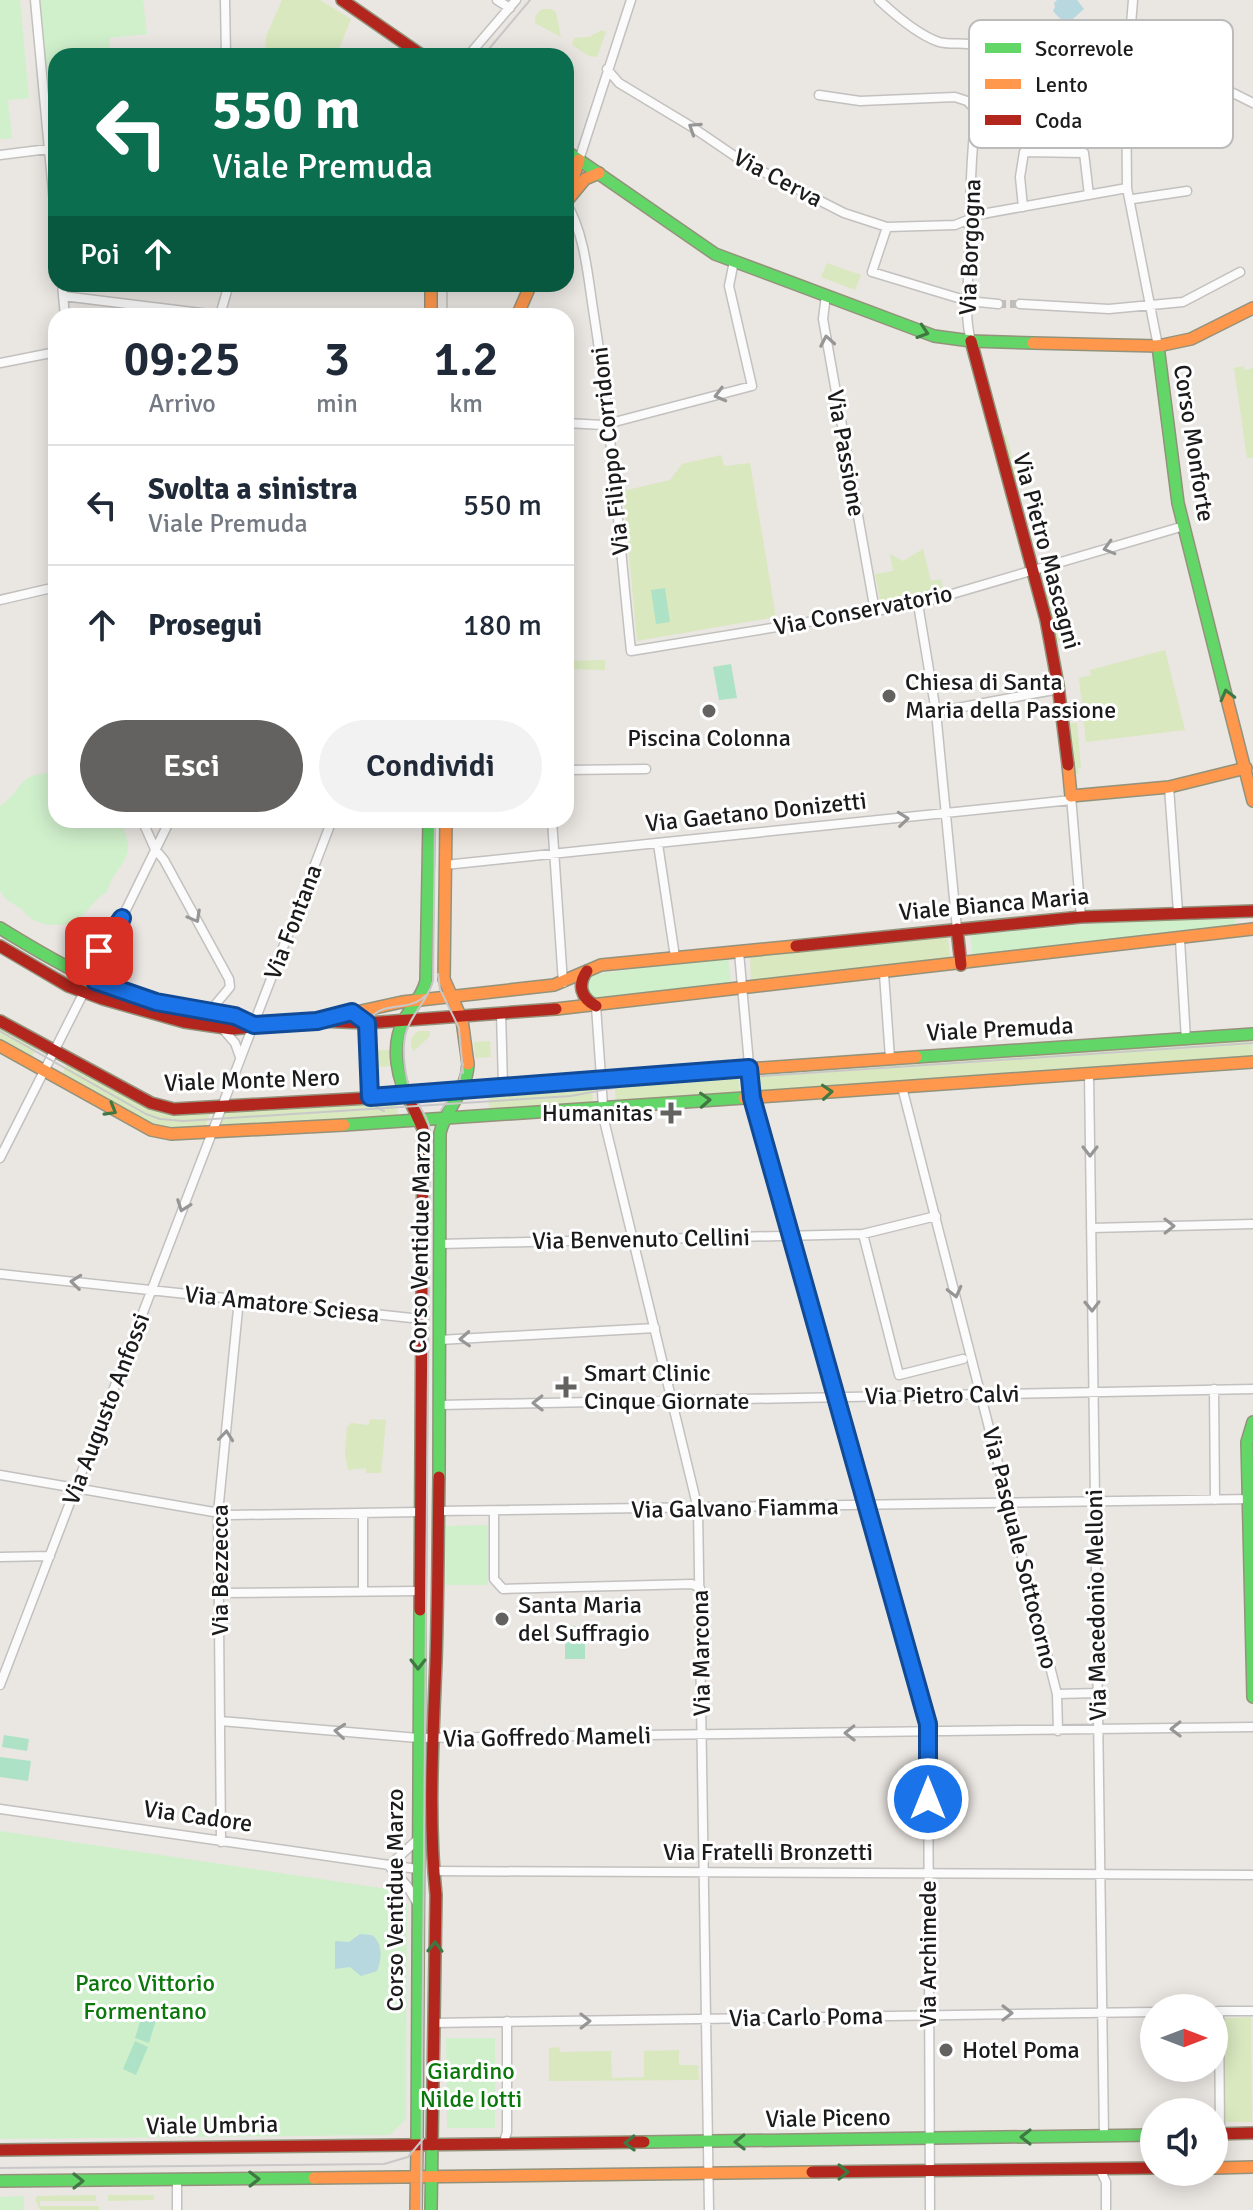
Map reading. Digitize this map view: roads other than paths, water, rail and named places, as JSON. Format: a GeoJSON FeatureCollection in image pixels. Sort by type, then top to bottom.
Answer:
{"type":"FeatureCollection","features":[{"type":"Feature","properties":{"kind":"main road"},"geometry":{"type":"LineString","coordinates":[[342,0],[411,48]]}},
{"type":"Feature","properties":{"kind":"main road"},"geometry":{"type":"LineString","coordinates":[[574,157],[709,250],[934,336],[1158,346],[1191,339],[1253,308]]}},
{"type":"Feature","properties":{"kind":"main road"},"geometry":{"type":"LineString","coordinates":[[574,176],[579,160]]}},
{"type":"Feature","properties":{"kind":"main road"},"geometry":{"type":"LineString","coordinates":[[574,192],[585,179],[599,173]]}},
{"type":"Feature","properties":{"kind":"main road","name":"Via Pietro Mascagni"},"geometry":{"type":"LineString","coordinates":[[970,338],[982,398],[1045,619],[1059,689],[1071,798]]}},
{"type":"Feature","properties":{"kind":"main road","name":"Corso Monforte"},"geometry":{"type":"LineString","coordinates":[[1158,346],[1184,526],[1249,773],[1253,801]]}},
{"type":"Feature","properties":{"kind":"main road","name":"Via Gaetano Donizetti"},"geometry":{"type":"LineString","coordinates":[[1071,798],[1169,787],[1249,773]]}},
{"type":"Feature","properties":{"kind":"main road"},"geometry":{"type":"LineString","coordinates":[[421,1120],[400,1079],[397,1047],[403,1020],[422,1000],[426,981],[429,828]]}},
{"type":"Feature","properties":{"kind":"main road"},"geometry":{"type":"LineString","coordinates":[[445,1119],[467,1082],[465,1031],[444,979],[446,828]]}},
{"type":"Feature","properties":{"kind":"main road","name":"Viale Bianca Maria"},"geometry":{"type":"LineString","coordinates":[[317,1021],[422,1000],[563,984],[601,965],[1081,917],[1253,911]]}},
{"type":"Feature","properties":{"kind":"main road"},"geometry":{"type":"LineString","coordinates":[[0,928],[63,967],[90,979],[175,1007],[242,1018],[254,1025]]}},
{"type":"Feature","properties":{"kind":"main road"},"geometry":{"type":"LineString","coordinates":[[957,929],[961,965]]}},
{"type":"Feature","properties":{"kind":"main road"},"geometry":{"type":"LineString","coordinates":[[0,946],[84,992],[137,1010],[222,1028],[241,1028],[317,1021],[367,1023],[596,1006],[1253,930]]}},
{"type":"Feature","properties":{"kind":"main road"},"geometry":{"type":"LineString","coordinates":[[588,970],[581,980],[581,993],[596,1006]]}},
{"type":"Feature","properties":{"kind":"main road"},"geometry":{"type":"LineString","coordinates":[[84,992],[91,989],[90,979]]}},
{"type":"Feature","properties":{"kind":"main road"},"geometry":{"type":"LineString","coordinates":[[497,992],[492,1004],[501,1012]]}},
{"type":"Feature","properties":{"kind":"main road"},"geometry":{"type":"LineString","coordinates":[[352,1012],[367,1023]]}},
{"type":"Feature","properties":{"kind":"main road","name":"Viale Monte Nero"},"geometry":{"type":"LineString","coordinates":[[0,1021],[157,1106],[174,1109],[463,1089]]}},
{"type":"Feature","properties":{"kind":"main road","name":"Viale Premuda"},"geometry":{"type":"LineString","coordinates":[[463,1089],[1253,1034]]}},
{"type":"Feature","properties":{"kind":"main road","name":"Viale Monte Nero"},"geometry":{"type":"LineString","coordinates":[[0,1046],[151,1130],[171,1134],[445,1119]]}},
{"type":"Feature","properties":{"kind":"main road","name":"Viale Premuda"},"geometry":{"type":"LineString","coordinates":[[445,1119],[1253,1062]]}},
{"type":"Feature","properties":{"kind":"main road","name":"Corso Ventidue Marzo"},"geometry":{"type":"LineString","coordinates":[[431,2210],[424,2176],[417,1903],[426,1870],[433,1738],[438,1593],[440,1133],[445,1119]]}},
{"type":"Feature","properties":{"kind":"main road","name":"Corso Ventidue Marzo"},"geometry":{"type":"LineString","coordinates":[[421,1120],[417,1840],[436,1895],[433,2023],[424,2145]]}},
{"type":"Feature","properties":{"kind":"main road"},"geometry":{"type":"LineString","coordinates":[[1253,1422],[1247,1442],[1253,1697]]}},
{"type":"Feature","properties":{"kind":"main road"},"geometry":{"type":"LineString","coordinates":[[419,1512],[438,1511]]}},
{"type":"Feature","properties":{"kind":"main road"},"geometry":{"type":"LineString","coordinates":[[1228,2134],[1253,2133]]}},
{"type":"Feature","properties":{"kind":"main road","name":"Viale Piceno"},"geometry":{"type":"LineString","coordinates":[[503,2145],[1140,2135]]}},
{"type":"Feature","properties":{"kind":"main road","name":"Viale Umbria"},"geometry":{"type":"LineString","coordinates":[[0,2150],[503,2145]]}},
{"type":"Feature","properties":{"kind":"main road"},"geometry":{"type":"LineString","coordinates":[[1228,2168],[1253,2167]]}},
{"type":"Feature","properties":{"kind":"main road"},"geometry":{"type":"LineString","coordinates":[[0,2181],[1140,2168]]}},
{"type":"Feature","properties":{"kind":"main road","name":"Corso Ventidue Marzo"},"geometry":{"type":"LineString","coordinates":[[416,2210],[424,2176]]}},
{"type":"Feature","properties":{"kind":"street"},"geometry":{"type":"LineString","coordinates":[[35,0],[48,114]]}},
{"type":"Feature","properties":{"kind":"street"},"geometry":{"type":"LineString","coordinates":[[225,0],[226,48]]}},
{"type":"Feature","properties":{"kind":"street"},"geometry":{"type":"LineString","coordinates":[[497,0],[510,8]]}},
{"type":"Feature","properties":{"kind":"street"},"geometry":{"type":"LineString","coordinates":[[475,48],[516,0]]}},
{"type":"Feature","properties":{"kind":"street","name":"Via Borgogna"},"geometry":{"type":"LineString","coordinates":[[879,0],[931,38],[969,45]]}},
{"type":"Feature","properties":{"kind":"street"},"geometry":{"type":"LineString","coordinates":[[1132,20],[1134,0]]}},
{"type":"Feature","properties":{"kind":"street"},"geometry":{"type":"LineString","coordinates":[[579,160],[629,4]]}},
{"type":"Feature","properties":{"kind":"street","name":"Via Cerva"},"geometry":{"type":"LineString","coordinates":[[607,69],[619,83],[742,161],[844,213],[887,227],[955,225],[982,214],[1127,188]]}},
{"type":"Feature","properties":{"kind":"street"},"geometry":{"type":"LineString","coordinates":[[1233,93],[1253,103]]}},
{"type":"Feature","properties":{"kind":"street"},"geometry":{"type":"LineString","coordinates":[[819,95],[860,101],[955,97],[969,103]]}},
{"type":"Feature","properties":{"kind":"street","name":"Via Borgogna"},"geometry":{"type":"LineString","coordinates":[[970,338],[969,219],[974,148]]}},
{"type":"Feature","properties":{"kind":"street","name":"Corso Monforte"},"geometry":{"type":"LineString","coordinates":[[1127,148],[1127,188],[1158,346]]}},
{"type":"Feature","properties":{"kind":"street"},"geometry":{"type":"LineString","coordinates":[[0,155],[48,149]]}},
{"type":"Feature","properties":{"kind":"street"},"geometry":{"type":"LineString","coordinates":[[1023,207],[1020,177],[1024,152],[1084,153],[1089,195]]}},
{"type":"Feature","properties":{"kind":"street"},"geometry":{"type":"LineString","coordinates":[[1133,199],[1187,191]]}},
{"type":"Feature","properties":{"kind":"street","name":"Via Filippo Corridoni"},"geometry":{"type":"LineString","coordinates":[[574,219],[584,252],[602,363],[631,651]]}},
{"type":"Feature","properties":{"kind":"street"},"geometry":{"type":"LineString","coordinates":[[887,227],[872,272],[968,301],[998,304]]}},
{"type":"Feature","properties":{"kind":"street"},"geometry":{"type":"LineString","coordinates":[[574,423],[608,424],[752,386],[729,286],[734,261]]}},
{"type":"Feature","properties":{"kind":"street"},"geometry":{"type":"LineString","coordinates":[[1020,304],[1109,309],[1183,302],[1240,272]]}},
{"type":"Feature","properties":{"kind":"street"},"geometry":{"type":"LineString","coordinates":[[63,292],[64,308]]}},
{"type":"Feature","properties":{"kind":"street","name":"Via Passione"},"geometry":{"type":"LineString","coordinates":[[826,295],[823,319],[875,611]]}},
{"type":"Feature","properties":{"kind":"street"},"geometry":{"type":"LineString","coordinates":[[63,296],[159,308]]}},
{"type":"Feature","properties":{"kind":"street"},"geometry":{"type":"LineString","coordinates":[[0,363],[48,354]]}},
{"type":"Feature","properties":{"kind":"street","name":"Via Conservatorio"},"geometry":{"type":"LineString","coordinates":[[631,651],[918,604],[1184,526]]}},
{"type":"Feature","properties":{"kind":"street"},"geometry":{"type":"LineString","coordinates":[[0,600],[48,589]]}},
{"type":"Feature","properties":{"kind":"street"},"geometry":{"type":"LineString","coordinates":[[918,604],[936,712],[957,929]]}},
{"type":"Feature","properties":{"kind":"street"},"geometry":{"type":"LineString","coordinates":[[936,712],[1059,689]]}},
{"type":"Feature","properties":{"kind":"street"},"geometry":{"type":"LineString","coordinates":[[574,770],[646,769]]}},
{"type":"Feature","properties":{"kind":"street"},"geometry":{"type":"LineString","coordinates":[[1169,787],[1178,912]]}},
{"type":"Feature","properties":{"kind":"street","name":"Via Gaetano Donizetti"},"geometry":{"type":"LineString","coordinates":[[445,865],[946,815],[1071,798]]}},
{"type":"Feature","properties":{"kind":"street","name":"Via Pietro Mascagni"},"geometry":{"type":"LineString","coordinates":[[1071,798],[1081,917]]}},
{"type":"Feature","properties":{"kind":"street"},"geometry":{"type":"LineString","coordinates":[[146,828],[229,979],[230,987],[210,1011]]}},
{"type":"Feature","properties":{"kind":"street"},"geometry":{"type":"LineString","coordinates":[[90,979],[166,828]]}},
{"type":"Feature","properties":{"kind":"street","name":"Via Fontana"},"geometry":{"type":"LineString","coordinates":[[241,1057],[329,828]]}},
{"type":"Feature","properties":{"kind":"street"},"geometry":{"type":"LineString","coordinates":[[552,828],[563,984]]}},
{"type":"Feature","properties":{"kind":"street"},"geometry":{"type":"LineString","coordinates":[[658,844],[675,957]]}},
{"type":"Feature","properties":{"kind":"street"},"geometry":{"type":"LineString","coordinates":[[1180,940],[1186,1040]]}},
{"type":"Feature","properties":{"kind":"street"},"geometry":{"type":"LineString","coordinates":[[739,952],[752,1098]]}},
{"type":"Feature","properties":{"kind":"street"},"geometry":{"type":"LineString","coordinates":[[884,974],[890,1058]]}},
{"type":"Feature","properties":{"kind":"street"},"geometry":{"type":"LineString","coordinates":[[0,1158],[84,992]]}},
{"type":"Feature","properties":{"kind":"street","name":"Via Marcona"},"geometry":{"type":"LineString","coordinates":[[596,1006],[603,1106],[698,1509],[709,2210]]}},
{"type":"Feature","properties":{"kind":"street"},"geometry":{"type":"LineString","coordinates":[[501,1012],[503,1085]]}},
{"type":"Feature","properties":{"kind":"street"},"geometry":{"type":"LineString","coordinates":[[367,1023],[370,1097]]}},
{"type":"Feature","properties":{"kind":"street"},"geometry":{"type":"LineString","coordinates":[[222,1028],[235,1043],[241,1057]]}},
{"type":"Feature","properties":{"kind":"street","name":"Via Augusto Anfossi"},"geometry":{"type":"LineString","coordinates":[[0,1685],[241,1057]]}},
{"type":"Feature","properties":{"kind":"street","name":"Via Macedonio Melloni"},"geometry":{"type":"LineString","coordinates":[[1089,1074],[1104,2136]]}},
{"type":"Feature","properties":{"kind":"street","name":"Via Pasquale Sottocorno"},"geometry":{"type":"LineString","coordinates":[[902,1087],[1057,1694],[1058,1731]]}},
{"type":"Feature","properties":{"kind":"street","name":"Via Archimede"},"geometry":{"type":"LineString","coordinates":[[752,1098],[927,1721],[930,2210]]}},
{"type":"Feature","properties":{"kind":"street","name":"Via Benvenuto Cellini"},"geometry":{"type":"LineString","coordinates":[[440,1244],[863,1234],[936,1216]]}},
{"type":"Feature","properties":{"kind":"street"},"geometry":{"type":"LineString","coordinates":[[1091,1228],[1253,1224]]}},
{"type":"Feature","properties":{"kind":"street"},"geometry":{"type":"LineString","coordinates":[[863,1234],[899,1375],[963,1359]]}},
{"type":"Feature","properties":{"kind":"street","name":"Via Amatore Sciesa"},"geometry":{"type":"LineString","coordinates":[[0,1274],[421,1319]]}},
{"type":"Feature","properties":{"kind":"street","name":"Via Bezzecca"},"geometry":{"type":"LineString","coordinates":[[221,1842],[218,1513],[239,1299]]}},
{"type":"Feature","properties":{"kind":"street"},"geometry":{"type":"LineString","coordinates":[[439,1340],[655,1328]]}},
{"type":"Feature","properties":{"kind":"street"},"geometry":{"type":"LineString","coordinates":[[1214,1389],[1215,1500]]}},
{"type":"Feature","properties":{"kind":"street","name":"Via Pietro Calvi"},"geometry":{"type":"LineString","coordinates":[[439,1405],[1253,1389]]}},
{"type":"Feature","properties":{"kind":"street"},"geometry":{"type":"LineString","coordinates":[[0,1475],[231,1515],[419,1512]]}},
{"type":"Feature","properties":{"kind":"street","name":"Via Galvano Fiamma"},"geometry":{"type":"LineString","coordinates":[[438,1511],[1250,1499]]}},
{"type":"Feature","properties":{"kind":"street"},"geometry":{"type":"LineString","coordinates":[[494,1511],[494,1579],[503,1589],[692,1584],[700,1588]]}},
{"type":"Feature","properties":{"kind":"street"},"geometry":{"type":"LineString","coordinates":[[363,1513],[363,1591]]}},
{"type":"Feature","properties":{"kind":"street"},"geometry":{"type":"LineString","coordinates":[[0,1557],[50,1556]]}},
{"type":"Feature","properties":{"kind":"street"},"geometry":{"type":"LineString","coordinates":[[219,1593],[418,1591]]}},
{"type":"Feature","properties":{"kind":"street"},"geometry":{"type":"LineString","coordinates":[[1057,1694],[1098,1693]]}},
{"type":"Feature","properties":{"kind":"street","name":"Via Goffredo Mameli"},"geometry":{"type":"LineString","coordinates":[[220,1721],[418,1738],[1253,1727]]}},
{"type":"Feature","properties":{"kind":"street","name":"Via Cadore"},"geometry":{"type":"LineString","coordinates":[[0,1809],[426,1870]]}},
{"type":"Feature","properties":{"kind":"street"},"geometry":{"type":"LineString","coordinates":[[417,1840],[389,1866],[408,1887],[417,1903]]}},
{"type":"Feature","properties":{"kind":"street","name":"Via Fratelli Bronzetti"},"geometry":{"type":"LineString","coordinates":[[426,1870],[1253,1875]]}},
{"type":"Feature","properties":{"kind":"street"},"geometry":{"type":"LineString","coordinates":[[1228,2011],[1253,2011]]}},
{"type":"Feature","properties":{"kind":"street","name":"Via Carlo Poma"},"geometry":{"type":"LineString","coordinates":[[433,2023],[1140,2012]]}},
{"type":"Feature","properties":{"kind":"street"},"geometry":{"type":"LineString","coordinates":[[503,2145],[507,2132],[507,2021]]}},
{"type":"Feature","properties":{"kind":"street"},"geometry":{"type":"LineString","coordinates":[[1100,2169],[1106,2182],[1106,2210]]}},
{"type":"Feature","properties":{"kind":"street"},"geometry":{"type":"LineString","coordinates":[[177,2181],[177,2210]]}},
{"type":"Feature","properties":{"kind":"water"},"geometry":{"type":"Polygon","coordinates":[[[1057,0],[1077,0],[1084,9],[1072,20],[1061,20],[1053,11],[1057,0]]]}},
{"type":"Feature","properties":{"kind":"water"},"geometry":{"type":"Polygon","coordinates":[[[360,1934],[372,1935],[378,1942],[381,1956],[377,1971],[361,1976],[350,1967],[335,1969],[335,1941],[349,1942],[360,1934]]]}},
{"type":"Feature","properties":{"kind":"tunnel"},"geometry":{"type":"LineString","coordinates":[[998,304],[1020,304]]}},
{"type":"Feature","properties":{"kind":"tram line"},"geometry":{"type":"LineString","coordinates":[[490,48],[530,0]]}},
{"type":"Feature","properties":{"kind":"tram line"},"geometry":{"type":"LineString","coordinates":[[447,292],[447,308]]}},
{"type":"Feature","properties":{"kind":"tram line"},"geometry":{"type":"LineString","coordinates":[[421,2210],[430,1131],[409,1086],[404,1049],[407,1029],[433,981],[435,828]]}},
{"type":"Feature","properties":{"kind":"tram line"},"geometry":{"type":"LineString","coordinates":[[438,974],[440,989],[459,1028],[463,1073]]}},
{"type":"Feature","properties":{"kind":"tram line"},"geometry":{"type":"LineString","coordinates":[[384,1111],[376,1106],[365,1082],[362,1051],[368,1023],[379,1011],[413,1003],[425,996]]}},
{"type":"Feature","properties":{"kind":"tram line"},"geometry":{"type":"LineString","coordinates":[[0,1031],[146,1114],[183,1121],[571,1096],[629,1085],[1253,1043]]}},
{"type":"Feature","properties":{"kind":"tram line"},"geometry":{"type":"LineString","coordinates":[[441,1110],[458,1086],[463,1064]]}},
{"type":"Feature","properties":{"kind":"tram line"},"geometry":{"type":"LineString","coordinates":[[0,2168],[384,2164],[408,2157],[423,2139]]}},
{"type":"Feature","properties":{"kind":"place","name":"Chiesa di Santa Maria della Passione"},"geometry":{"type":"Point","coordinates":[889,696]}},
{"type":"Feature","properties":{"kind":"place","name":"Piscina Colonna"},"geometry":{"type":"Point","coordinates":[709,711]}},
{"type":"Feature","properties":{"kind":"place","name":"Humanitas"},"geometry":{"type":"Point","coordinates":[671,1113]}},
{"type":"Feature","properties":{"kind":"place","name":"Smart Clinic Cinque Giornate"},"geometry":{"type":"Point","coordinates":[566,1387]}},
{"type":"Feature","properties":{"kind":"place","name":"Santa Maria del Suffragio"},"geometry":{"type":"Point","coordinates":[502,1619]}},
{"type":"Feature","properties":{"kind":"place","name":"Hotel Poma"},"geometry":{"type":"Point","coordinates":[946,2050]}},
{"type":"Feature","properties":{"kind":"park label","name":"Parco Vittorio Formentano"},"geometry":{"type":"Point","coordinates":[145,1997]}},
{"type":"Feature","properties":{"kind":"park label","name":"Giardino Nilde Iotti"},"geometry":{"type":"Point","coordinates":[471,2085]}}]}
